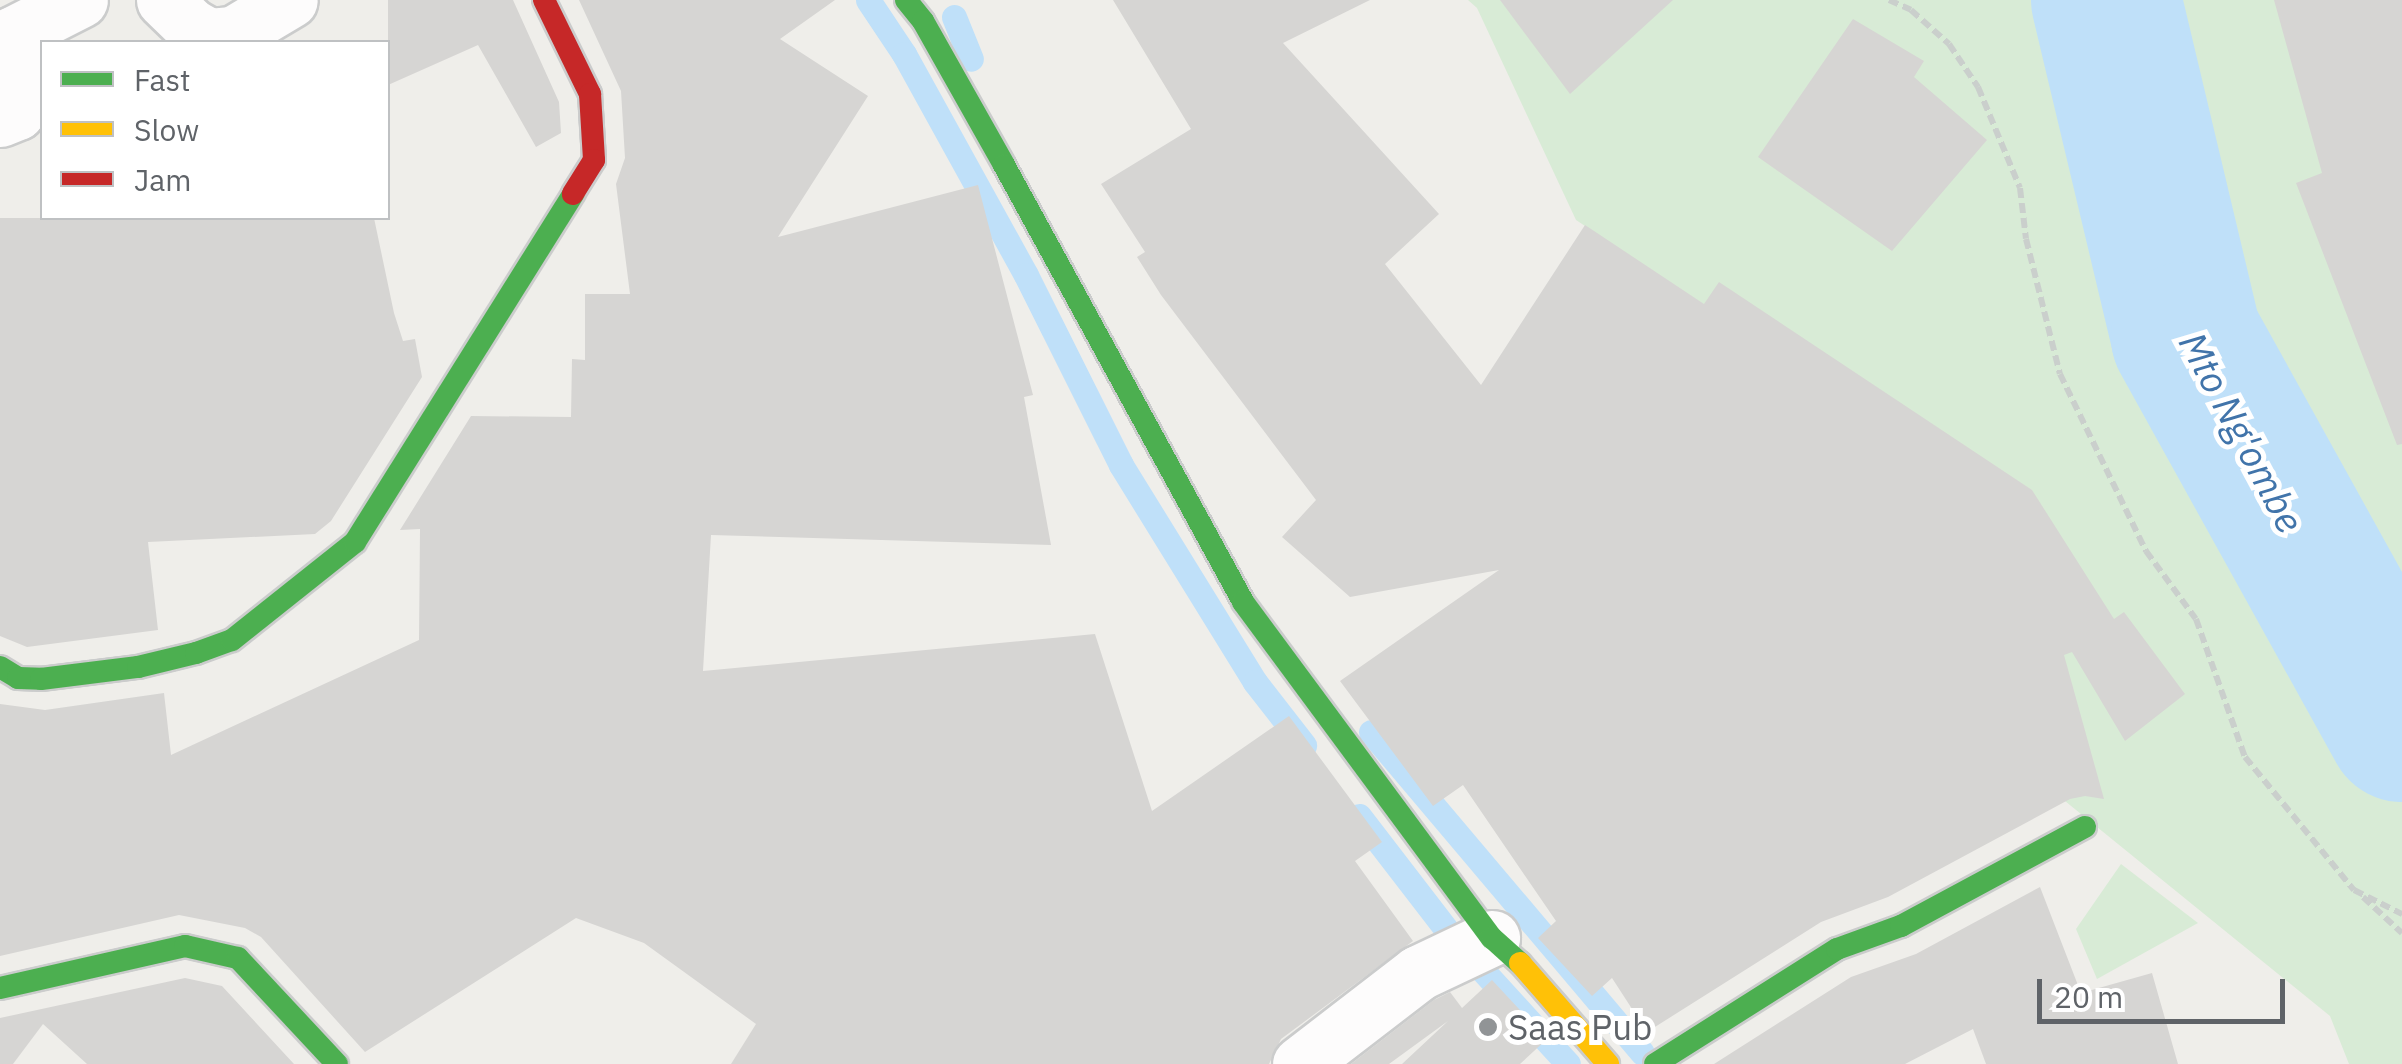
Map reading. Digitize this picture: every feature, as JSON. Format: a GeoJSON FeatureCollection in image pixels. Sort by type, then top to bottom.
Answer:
{"type":"FeatureCollection","features":[{"type":"Feature","properties":{"kind":"street"},"geometry":{"type":"LineString","coordinates":[[0,120],[17,112],[25,99],[27,83],[13,34],[80,0]]}},
{"type":"Feature","properties":{"kind":"street"},"geometry":{"type":"LineString","coordinates":[[164,0],[191,26],[209,36],[233,34],[290,0]]}},
{"type":"Feature","properties":{"kind":"street"},"geometry":{"type":"LineString","coordinates":[[0,667],[18,678],[41,679],[138,667],[196,653],[232,640],[355,542],[594,160],[590,94],[544,0]]}},
{"type":"Feature","properties":{"kind":"street"},"geometry":{"type":"LineString","coordinates":[[906,0],[923,21],[1004,165],[1243,602],[1492,938],[1540,982],[1608,1064]]}},
{"type":"Feature","properties":{"kind":"street"},"geometry":{"type":"LineString","coordinates":[[1656,1064],[1838,949],[1901,926],[2085,827]]}},
{"type":"Feature","properties":{"kind":"street"},"geometry":{"type":"LineString","coordinates":[[1300,1064],[1418,973],[1492,938]]}},
{"type":"Feature","properties":{"kind":"street"},"geometry":{"type":"LineString","coordinates":[[0,988],[185,946],[238,958],[337,1064]]}},
{"type":"Feature","properties":{"kind":"path"},"geometry":{"type":"LineString","coordinates":[[1889,0],[1911,10],[1949,44],[1978,87],[2020,188],[2026,239],[2060,374],[2146,551],[2196,619],[2244,757],[2354,890],[2402,933]]}},
{"type":"Feature","properties":{"kind":"path"},"geometry":{"type":"LineString","coordinates":[[2354,890],[2402,914]]}},
{"type":"Feature","properties":{"kind":"green space"},"geometry":{"type":"Polygon","coordinates":[[[1468,0],[2402,0],[2402,1064],[2349,1064],[2330,1016],[1980,732],[1768,347],[1576,220],[1477,8],[1468,0]]]}},
{"type":"Feature","properties":{"kind":"green space"},"geometry":{"type":"Polygon","coordinates":[[[2121,864],[2198,923],[2097,979],[2076,929],[2121,864]]]}},
{"type":"Feature","properties":{"kind":"building"},"geometry":{"type":"Polygon","coordinates":[[[388,0],[513,0],[559,102],[561,133],[536,147],[478,45],[390,84],[388,0]]]}},
{"type":"Feature","properties":{"kind":"building"},"geometry":{"type":"Polygon","coordinates":[[[579,0],[835,0],[780,39],[868,96],[778,237],[978,185],[1033,395],[1024,397],[1051,545],[711,535],[703,671],[1095,634],[1152,811],[1289,716],[1382,842],[1355,861],[1413,941],[1281,1039],[1269,1064],[731,1064],[756,1024],[644,943],[576,918],[365,1052],[261,937],[245,928],[179,915],[0,956],[0,704],[45,710],[164,693],[171,755],[419,640],[420,529],[400,530],[471,416],[571,417],[572,359],[585,360],[585,294],[630,294],[616,184],[625,158],[621,91],[579,0]]]}},
{"type":"Feature","properties":{"kind":"building"},"geometry":{"type":"Polygon","coordinates":[[[1113,0],[1370,0],[1283,43],[1439,214],[1385,264],[1481,385],[1585,225],[1704,304],[1719,282],[2032,490],[2114,619],[2124,612],[2185,694],[2125,741],[2072,652],[2064,655],[2104,799],[2070,799],[1888,897],[1821,922],[1647,1032],[1612,978],[1592,996],[1538,938],[1556,921],[1463,785],[1433,806],[1340,681],[1499,570],[1350,597],[1282,537],[1316,500],[1161,295],[1137,257],[1145,252],[1101,184],[1191,129],[1113,0]]]}},
{"type":"Feature","properties":{"kind":"building"},"geometry":{"type":"Polygon","coordinates":[[[1500,0],[1673,0],[1570,94],[1500,0]]]}},
{"type":"Feature","properties":{"kind":"building"},"geometry":{"type":"Polygon","coordinates":[[[2274,0],[2402,0],[2402,444],[2397,445],[2296,183],[2322,173],[2274,0]]]}},
{"type":"Feature","properties":{"kind":"building"},"geometry":{"type":"Polygon","coordinates":[[[1853,19],[1924,61],[1914,77],[1987,140],[1892,251],[1758,157],[1853,19]]]}},
{"type":"Feature","properties":{"kind":"building"},"geometry":{"type":"Polygon","coordinates":[[[0,218],[374,220],[394,313],[403,341],[415,339],[422,377],[331,521],[315,534],[148,542],[158,630],[27,647],[0,636],[0,218]]]}},
{"type":"Feature","properties":{"kind":"building"},"geometry":{"type":"Polygon","coordinates":[[[2040,887],[2081,993],[2152,973],[2178,1064],[1986,1064],[1973,1029],[1905,1064],[1714,1064],[1851,977],[1916,954],[2040,887]]]}},
{"type":"Feature","properties":{"kind":"building"},"geometry":{"type":"Polygon","coordinates":[[[185,978],[222,986],[294,1064],[87,1064],[43,1024],[13,1064],[0,1064],[0,1018],[185,978]]]}},
{"type":"Feature","properties":{"kind":"building"},"geometry":{"type":"Polygon","coordinates":[[[1492,980],[1547,1039],[1520,1064],[1402,1064],[1448,1021],[1389,1064],[1351,1064],[1434,1000],[1450,992],[1462,1008],[1492,980]]]}},
{"type":"Feature","properties":{"kind":"waterway"},"geometry":{"type":"LineString","coordinates":[[868,0],[904,54],[1026,275],[1121,465],[1255,682],[1304,745]]}},
{"type":"Feature","properties":{"kind":"waterway","name":"Mto Ng'ombe"},"geometry":{"type":"LineString","coordinates":[[2106,0],[2186,337],[2402,727]]}},
{"type":"Feature","properties":{"kind":"waterway"},"geometry":{"type":"LineString","coordinates":[[954,17],[971,59]]}},
{"type":"Feature","properties":{"kind":"waterway"},"geometry":{"type":"LineString","coordinates":[[1371,732],[1642,1053]]}},
{"type":"Feature","properties":{"kind":"waterway"},"geometry":{"type":"LineString","coordinates":[[1359,816],[1446,929]]}},
{"type":"Feature","properties":{"kind":"waterway"},"geometry":{"type":"LineString","coordinates":[[1464,950],[1568,1064]]}},
{"type":"Feature","properties":{"kind":"traffic: fast"},"geometry":{"type":"LineString","coordinates":[[906,0],[923,21],[1004,165],[1243,602],[1492,938],[1520,963]]}},
{"type":"Feature","properties":{"kind":"traffic: fast"},"geometry":{"type":"LineString","coordinates":[[0,667],[18,678],[41,679],[138,667],[196,653],[232,640],[355,542],[573,194]]}},
{"type":"Feature","properties":{"kind":"traffic: fast"},"geometry":{"type":"LineString","coordinates":[[1655,1064],[1837,949],[1901,926],[2085,827]]}},
{"type":"Feature","properties":{"kind":"traffic: fast"},"geometry":{"type":"LineString","coordinates":[[0,988],[185,946],[238,958],[337,1064]]}},
{"type":"Feature","properties":{"kind":"traffic: slow"},"geometry":{"type":"LineString","coordinates":[[1520,963],[1608,1064]]}},
{"type":"Feature","properties":{"kind":"traffic: jam"},"geometry":{"type":"LineString","coordinates":[[544,0],[590,94],[594,160],[573,194]]}},
{"type":"Feature","properties":{"kind":"place","name":"Saas Pub"},"geometry":{"type":"Point","coordinates":[1488,1027]}}]}
